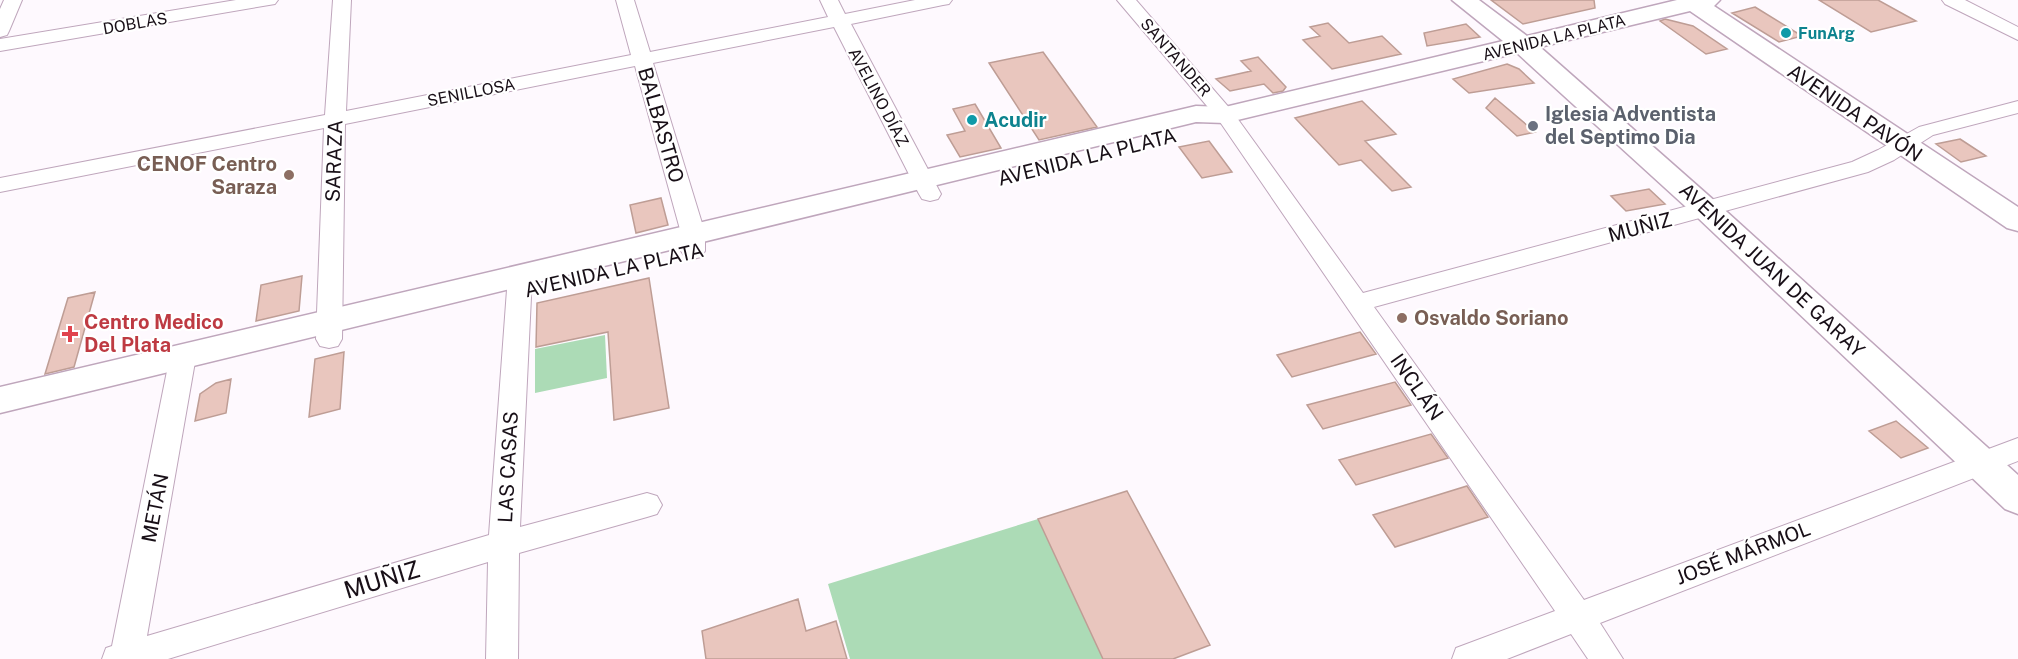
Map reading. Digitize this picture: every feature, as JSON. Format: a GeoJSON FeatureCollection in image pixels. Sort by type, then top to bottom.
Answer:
{"type":"FeatureCollection","features":[{"type":"Feature","properties":{"kind":"main road","name":"AVENIDA JUAN DE GARAY"},"geometry":{"type":"LineString","coordinates":[[1464,0],[1523,45],[1707,210],[2018,498]]}},
{"type":"Feature","properties":{"kind":"main road","name":"AVENIDA LA PLATA"},"geometry":{"type":"LineString","coordinates":[[0,400],[181,366],[926,187],[1207,127],[1225,115],[1523,45],[1697,1]]}},
{"type":"Feature","properties":{"kind":"main road","name":"AVENIDA PAVÓN"},"geometry":{"type":"LineString","coordinates":[[1697,1],[1902,145],[2018,221]]}},
{"type":"Feature","properties":{"kind":"main road","name":"AVENIDA LA PLATA"},"geometry":{"type":"LineString","coordinates":[[0,419],[181,366]]}},
{"type":"Feature","properties":{"kind":"street"},"geometry":{"type":"LineString","coordinates":[[0,31],[13,0]]}},
{"type":"Feature","properties":{"kind":"street","name":"DOBLAS"},"geometry":{"type":"LineString","coordinates":[[0,45],[269,0]]}},
{"type":"Feature","properties":{"kind":"street","name":"SARAZA"},"geometry":{"type":"LineString","coordinates":[[329,331],[335,120],[342,0]]}},
{"type":"Feature","properties":{"kind":"street","name":"BALBASTRO"},"geometry":{"type":"LineString","coordinates":[[625,0],[693,242]]}},
{"type":"Feature","properties":{"kind":"street","name":"AVELINO DÍAZ"},"geometry":{"type":"LineString","coordinates":[[829,0],[926,187]]}},
{"type":"Feature","properties":{"kind":"street","name":"SENILLOSA"},"geometry":{"type":"LineString","coordinates":[[0,185],[943,0]]}},
{"type":"Feature","properties":{"kind":"street","name":"SANTANDER"},"geometry":{"type":"LineString","coordinates":[[1126,0],[1225,115]]}},
{"type":"Feature","properties":{"kind":"street"},"geometry":{"type":"LineString","coordinates":[[1951,0],[2018,34]]}},
{"type":"Feature","properties":{"kind":"street","name":"MUÑIZ"},"geometry":{"type":"LineString","coordinates":[[1359,303],[1860,167],[1936,128],[2018,107]]}},
{"type":"Feature","properties":{"kind":"street","name":"INCLÁN"},"geometry":{"type":"LineString","coordinates":[[1225,115],[1607,659]]}},
{"type":"Feature","properties":{"kind":"street","name":"LAS CASAS"},"geometry":{"type":"LineString","coordinates":[[502,659],[504,544],[519,284]]}},
{"type":"Feature","properties":{"kind":"street","name":"METÁN"},"geometry":{"type":"LineString","coordinates":[[124,658],[181,366]]}},
{"type":"Feature","properties":{"kind":"street","name":"JOSÉ MÁRMOL"},"geometry":{"type":"LineString","coordinates":[[1468,659],[2018,449]]}},
{"type":"Feature","properties":{"kind":"street","name":"MUÑIZ"},"geometry":{"type":"LineString","coordinates":[[124,658],[504,544],[647,506]]}},
{"type":"Feature","properties":{"kind":"green space"},"geometry":{"type":"Polygon","coordinates":[[[605,335],[607,378],[535,393],[535,349],[605,335]]]}},
{"type":"Feature","properties":{"kind":"green space"},"geometry":{"type":"Polygon","coordinates":[[[1038,519],[1103,659],[850,659],[828,584],[1038,519]]]}},
{"type":"Feature","properties":{"kind":"building"},"geometry":{"type":"Polygon","coordinates":[[[1491,0],[1594,0],[1595,8],[1523,24],[1491,0]]]}},
{"type":"Feature","properties":{"kind":"building"},"geometry":{"type":"Polygon","coordinates":[[[1819,0],[1878,0],[1916,21],[1871,32],[1819,0]]]}},
{"type":"Feature","properties":{"kind":"building"},"geometry":{"type":"Polygon","coordinates":[[[1755,7],[1802,36],[1779,42],[1732,13],[1755,7]]]}},
{"type":"Feature","properties":{"kind":"building"},"geometry":{"type":"Polygon","coordinates":[[[1665,19],[1693,26],[1727,49],[1706,54],[1660,21],[1665,19]]]}},
{"type":"Feature","properties":{"kind":"building"},"geometry":{"type":"Polygon","coordinates":[[[1328,23],[1349,43],[1382,36],[1401,54],[1332,69],[1303,40],[1320,36],[1310,27],[1328,23]]]}},
{"type":"Feature","properties":{"kind":"building"},"geometry":{"type":"Polygon","coordinates":[[[1466,24],[1480,37],[1427,46],[1424,33],[1466,24]]]}},
{"type":"Feature","properties":{"kind":"building"},"geometry":{"type":"Polygon","coordinates":[[[1043,52],[1097,127],[1039,140],[989,63],[1043,52]]]}},
{"type":"Feature","properties":{"kind":"building"},"geometry":{"type":"Polygon","coordinates":[[[1258,57],[1286,87],[1283,91],[1273,93],[1264,84],[1230,91],[1216,79],[1251,71],[1241,61],[1258,57]]]}},
{"type":"Feature","properties":{"kind":"building"},"geometry":{"type":"Polygon","coordinates":[[[1507,64],[1519,69],[1534,83],[1469,93],[1453,79],[1507,64]]]}},
{"type":"Feature","properties":{"kind":"building"},"geometry":{"type":"Polygon","coordinates":[[[1495,98],[1535,132],[1517,136],[1486,108],[1495,98]]]}},
{"type":"Feature","properties":{"kind":"building"},"geometry":{"type":"Polygon","coordinates":[[[1362,101],[1396,134],[1365,141],[1411,187],[1392,191],[1361,160],[1339,165],[1295,118],[1362,101]]]}},
{"type":"Feature","properties":{"kind":"building","name":"Acudir"},"geometry":{"type":"Polygon","coordinates":[[[975,104],[1001,148],[960,157],[947,135],[965,131],[953,109],[975,104]]]}},
{"type":"Feature","properties":{"kind":"building"},"geometry":{"type":"Polygon","coordinates":[[[1960,139],[1986,156],[1961,162],[1936,144],[1960,139]]]}},
{"type":"Feature","properties":{"kind":"building"},"geometry":{"type":"Polygon","coordinates":[[[1209,141],[1232,172],[1202,178],[1179,147],[1209,141]]]}},
{"type":"Feature","properties":{"kind":"building"},"geometry":{"type":"Polygon","coordinates":[[[1649,189],[1665,204],[1626,211],[1611,196],[1649,189]]]}},
{"type":"Feature","properties":{"kind":"building"},"geometry":{"type":"Polygon","coordinates":[[[661,198],[668,225],[636,233],[630,205],[661,198]]]}},
{"type":"Feature","properties":{"kind":"building"},"geometry":{"type":"Polygon","coordinates":[[[302,276],[299,311],[256,321],[261,285],[302,276]]]}},
{"type":"Feature","properties":{"kind":"building"},"geometry":{"type":"Polygon","coordinates":[[[649,278],[669,408],[614,420],[608,332],[536,347],[537,303],[649,278]]]}},
{"type":"Feature","properties":{"kind":"building","name":"Centro Medico Del Plata"},"geometry":{"type":"Polygon","coordinates":[[[95,292],[74,367],[45,374],[68,298],[95,292]]]}},
{"type":"Feature","properties":{"kind":"building"},"geometry":{"type":"Polygon","coordinates":[[[1360,332],[1376,354],[1292,377],[1277,355],[1360,332]]]}},
{"type":"Feature","properties":{"kind":"building"},"geometry":{"type":"Polygon","coordinates":[[[344,352],[340,409],[309,417],[315,359],[344,352]]]}},
{"type":"Feature","properties":{"kind":"building"},"geometry":{"type":"Polygon","coordinates":[[[231,379],[226,413],[195,421],[200,394],[216,383],[231,379]]]}},
{"type":"Feature","properties":{"kind":"building"},"geometry":{"type":"Polygon","coordinates":[[[1395,382],[1411,405],[1323,429],[1307,405],[1395,382]]]}},
{"type":"Feature","properties":{"kind":"building"},"geometry":{"type":"Polygon","coordinates":[[[1896,421],[1928,448],[1901,458],[1869,431],[1896,421]]]}},
{"type":"Feature","properties":{"kind":"building"},"geometry":{"type":"Polygon","coordinates":[[[1431,434],[1448,458],[1356,485],[1339,460],[1431,434]]]}},
{"type":"Feature","properties":{"kind":"building"},"geometry":{"type":"Polygon","coordinates":[[[1467,486],[1488,517],[1395,547],[1373,515],[1467,486]]]}},
{"type":"Feature","properties":{"kind":"building"},"geometry":{"type":"Polygon","coordinates":[[[1127,491],[1210,645],[1173,659],[1103,659],[1038,519],[1127,491]]]}},
{"type":"Feature","properties":{"kind":"building"},"geometry":{"type":"Polygon","coordinates":[[[798,599],[806,631],[836,621],[847,659],[706,659],[702,631],[798,599]]]}},
{"type":"Feature","properties":{"kind":"place","name":"FunArg"},"geometry":{"type":"Point","coordinates":[1786,33]}},
{"type":"Feature","properties":{"kind":"place","name":"Acudir"},"geometry":{"type":"Point","coordinates":[972,120]}},
{"type":"Feature","properties":{"kind":"place","name":"Iglesia Adventista del Septimo Dia"},"geometry":{"type":"Point","coordinates":[1533,126]}},
{"type":"Feature","properties":{"kind":"place","name":"CENOF Centro Saraza"},"geometry":{"type":"Point","coordinates":[289,175]}},
{"type":"Feature","properties":{"kind":"place","name":"Osvaldo Soriano"},"geometry":{"type":"Point","coordinates":[1402,318]}},
{"type":"Feature","properties":{"kind":"place","name":"Centro Medico Del Plata"},"geometry":{"type":"Point","coordinates":[70,334]}}]}
